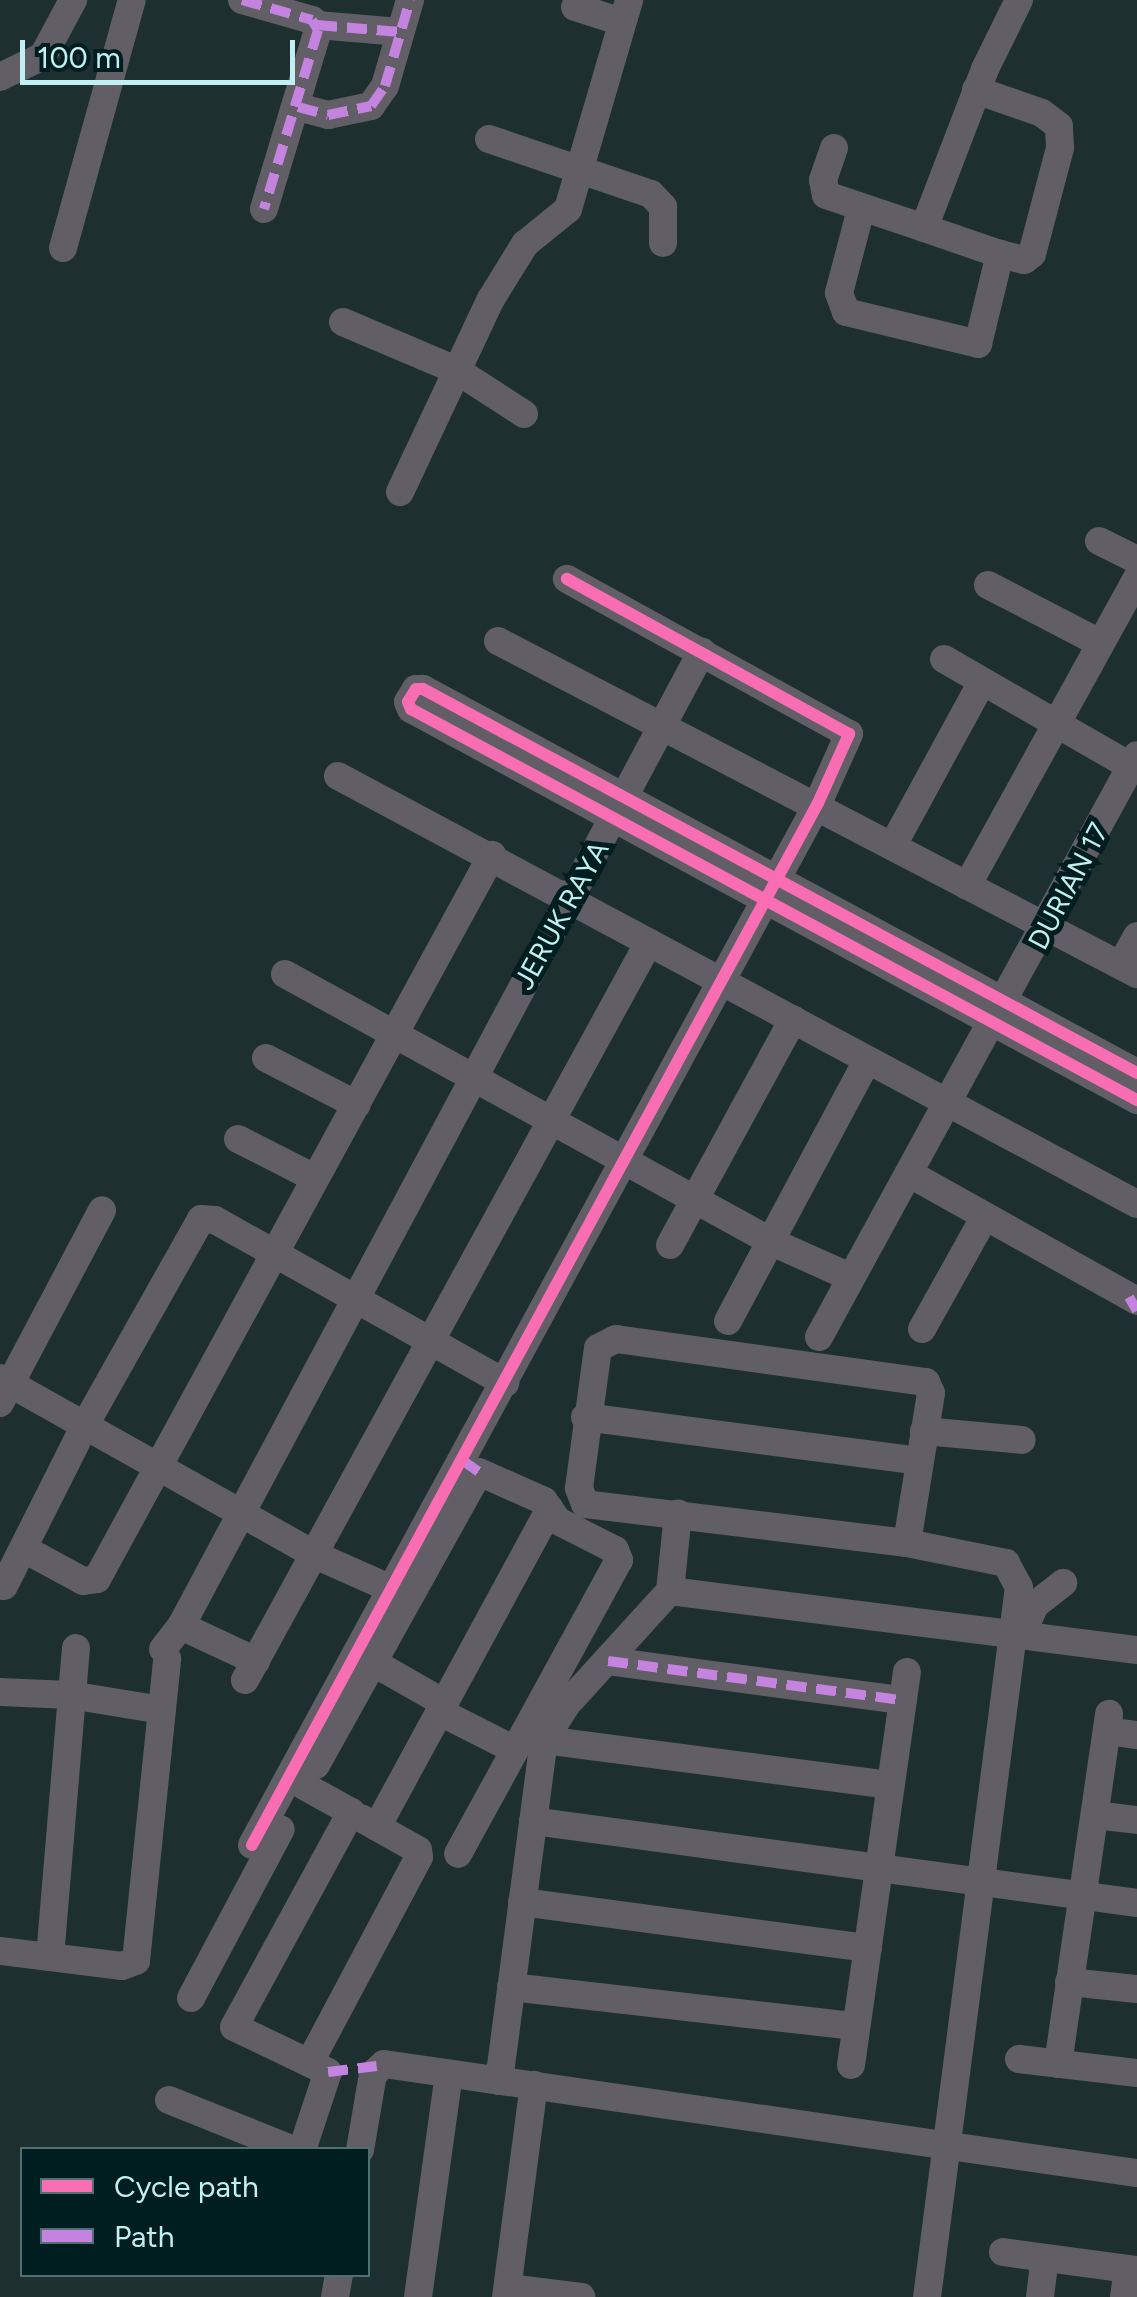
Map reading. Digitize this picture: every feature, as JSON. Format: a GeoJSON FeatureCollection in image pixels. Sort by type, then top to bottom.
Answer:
{"type":"FeatureCollection","features":[{"type":"Feature","properties":{"kind":"street"},"geometry":{"type":"LineString","coordinates":[[0,77],[43,56],[73,0]]}},
{"type":"Feature","properties":{"kind":"street"},"geometry":{"type":"LineString","coordinates":[[63,248],[132,0]]}},
{"type":"Feature","properties":{"kind":"street"},"geometry":{"type":"LineString","coordinates":[[242,0],[318,26],[400,32]]}},
{"type":"Feature","properties":{"kind":"street"},"geometry":{"type":"LineString","coordinates":[[298,107],[328,115],[371,106],[386,86],[410,0]]}},
{"type":"Feature","properties":{"kind":"street"},"geometry":{"type":"LineString","coordinates":[[924,228],[976,90],[1020,0]]}},
{"type":"Feature","properties":{"kind":"street"},"geometry":{"type":"LineString","coordinates":[[400,492],[499,285],[525,244],[566,213],[582,171],[626,11],[575,7]]}},
{"type":"Feature","properties":{"kind":"street"},"geometry":{"type":"LineString","coordinates":[[264,209],[298,107],[318,26]]}},
{"type":"Feature","properties":{"kind":"street"},"geometry":{"type":"LineString","coordinates":[[834,148],[824,190],[861,209],[1024,260],[1032,254],[1061,134],[1055,119],[976,90]]}},
{"type":"Feature","properties":{"kind":"street"},"geometry":{"type":"LineString","coordinates":[[489,139],[660,200],[662,243]]}},
{"type":"Feature","properties":{"kind":"street"},"geometry":{"type":"LineString","coordinates":[[861,209],[838,293],[846,312],[978,344],[1000,254]]}},
{"type":"Feature","properties":{"kind":"street"},"geometry":{"type":"LineString","coordinates":[[343,322],[456,370],[524,414]]}},
{"type":"Feature","properties":{"kind":"street"},"geometry":{"type":"LineString","coordinates":[[1099,541],[1137,560]]}},
{"type":"Feature","properties":{"kind":"street"},"geometry":{"type":"LineString","coordinates":[[967,886],[1137,578]]}},
{"type":"Feature","properties":{"kind":"street"},"geometry":{"type":"LineString","coordinates":[[252,1846],[399,1591],[505,1383],[818,803],[848,730],[566,580]]}},
{"type":"Feature","properties":{"kind":"street"},"geometry":{"type":"LineString","coordinates":[[988,585],[1100,642]]}},
{"type":"Feature","properties":{"kind":"street"},"geometry":{"type":"LineString","coordinates":[[498,641],[818,803],[1047,930],[1129,969],[1137,936]]}},
{"type":"Feature","properties":{"kind":"street","name":"JERUK RAYA"},"geometry":{"type":"LineString","coordinates":[[162,1710],[165,1654],[472,1072],[573,896],[702,651]]}},
{"type":"Feature","properties":{"kind":"street"},"geometry":{"type":"LineString","coordinates":[[944,659],[1056,724],[1135,764]]}},
{"type":"Feature","properties":{"kind":"street"},"geometry":{"type":"LineString","coordinates":[[893,844],[982,682]]}},
{"type":"Feature","properties":{"kind":"street"},"geometry":{"type":"LineString","coordinates":[[462,725],[997,1013],[1137,1100]]}},
{"type":"Feature","properties":{"kind":"street","name":"DURIAN 17"},"geometry":{"type":"LineString","coordinates":[[820,1337],[850,1276],[1047,930],[1135,764]]}},
{"type":"Feature","properties":{"kind":"street"},"geometry":{"type":"LineString","coordinates":[[338,776],[573,896],[648,942],[722,978],[946,1104],[1137,1204]]}},
{"type":"Feature","properties":{"kind":"street"},"geometry":{"type":"LineString","coordinates":[[26,1550],[83,1581],[97,1579],[492,855]]}},
{"type":"Feature","properties":{"kind":"street"},"geometry":{"type":"LineString","coordinates":[[182,1626],[250,1670],[648,942]]}},
{"type":"Feature","properties":{"kind":"street"},"geometry":{"type":"LineString","coordinates":[[285,974],[397,1030],[774,1243],[850,1276]]}},
{"type":"Feature","properties":{"kind":"street"},"geometry":{"type":"LineString","coordinates":[[997,1013],[1137,1074]]}},
{"type":"Feature","properties":{"kind":"street"},"geometry":{"type":"LineString","coordinates":[[670,1245],[698,1200],[793,1019]]}},
{"type":"Feature","properties":{"kind":"street"},"geometry":{"type":"LineString","coordinates":[[266,1058],[356,1105]]}},
{"type":"Feature","properties":{"kind":"street"},"geometry":{"type":"LineString","coordinates":[[728,1321],[774,1243],[868,1060]]}},
{"type":"Feature","properties":{"kind":"street"},"geometry":{"type":"LineString","coordinates":[[238,1140],[315,1178]]}},
{"type":"Feature","properties":{"kind":"street"},"geometry":{"type":"LineString","coordinates":[[910,1174],[1135,1298]]}},
{"type":"Feature","properties":{"kind":"street"},"geometry":{"type":"LineString","coordinates":[[102,1210],[4,1388],[85,1425],[315,1555],[399,1591]]}},
{"type":"Feature","properties":{"kind":"street"},"geometry":{"type":"LineString","coordinates":[[922,1329],[984,1218]]}},
{"type":"Feature","properties":{"kind":"street"},"geometry":{"type":"LineString","coordinates":[[4,1586],[26,1550],[85,1425],[196,1222],[216,1220],[272,1256],[505,1383]]}},
{"type":"Feature","properties":{"kind":"street"},"geometry":{"type":"LineString","coordinates":[[907,1543],[932,1390],[922,1381],[610,1338],[598,1348],[586,1417],[582,1501],[907,1543],[1011,1566],[1019,1587],[1018,1633],[926,2297]]}},
{"type":"Feature","properties":{"kind":"street"},"geometry":{"type":"LineString","coordinates":[[586,1417],[919,1461]]}},
{"type":"Feature","properties":{"kind":"street"},"geometry":{"type":"LineString","coordinates":[[924,1431],[1022,1440]]}},
{"type":"Feature","properties":{"kind":"street"},"geometry":{"type":"LineString","coordinates":[[191,1998],[374,1663],[399,1591],[478,1472],[550,1509],[559,1522],[616,1550],[619,1560],[458,1854]]}},
{"type":"Feature","properties":{"kind":"street"},"geometry":{"type":"LineString","coordinates":[[377,1827],[550,1509]]}},
{"type":"Feature","properties":{"kind":"street"},"geometry":{"type":"LineString","coordinates":[[498,2080],[544,1740],[554,1720],[670,1590],[678,1513]]}},
{"type":"Feature","properties":{"kind":"street"},"geometry":{"type":"LineString","coordinates":[[1018,1633],[1035,1604],[1063,1583]]}},
{"type":"Feature","properties":{"kind":"street"},"geometry":{"type":"LineString","coordinates":[[670,1590],[1136,1648]]}},
{"type":"Feature","properties":{"kind":"street"},"geometry":{"type":"LineString","coordinates":[[50,1957],[76,1648]]}},
{"type":"Feature","properties":{"kind":"street"},"geometry":{"type":"LineString","coordinates":[[608,1661],[902,1700]]}},
{"type":"Feature","properties":{"kind":"street"},"geometry":{"type":"LineString","coordinates":[[374,1663],[514,1749]]}},
{"type":"Feature","properties":{"kind":"street"},"geometry":{"type":"LineString","coordinates":[[851,2065],[868,1948],[875,1864],[907,1672]]}},
{"type":"Feature","properties":{"kind":"street"},"geometry":{"type":"LineString","coordinates":[[0,1692],[70,1695],[162,1710],[136,1961],[122,1966],[0,1951]]}},
{"type":"Feature","properties":{"kind":"street"},"geometry":{"type":"LineString","coordinates":[[1058,2064],[1108,1723],[1137,1735]]}},
{"type":"Feature","properties":{"kind":"street"},"geometry":{"type":"LineString","coordinates":[[544,1740],[889,1785]]}},
{"type":"Feature","properties":{"kind":"street"},"geometry":{"type":"LineString","coordinates":[[303,2147],[319,2067],[419,1857],[418,1850],[304,1786]]}},
{"type":"Feature","properties":{"kind":"street"},"geometry":{"type":"LineString","coordinates":[[351,1812],[234,2022],[238,2032],[319,2067],[376,2066],[498,2080],[1137,2173]]}},
{"type":"Feature","properties":{"kind":"street"},"geometry":{"type":"LineString","coordinates":[[1095,1815],[1137,1820]]}},
{"type":"Feature","properties":{"kind":"street"},"geometry":{"type":"LineString","coordinates":[[532,1822],[875,1864],[1137,1903]]}},
{"type":"Feature","properties":{"kind":"street"},"geometry":{"type":"LineString","coordinates":[[522,1902],[868,1948]]}},
{"type":"Feature","properties":{"kind":"street"},"geometry":{"type":"LineString","coordinates":[[1069,1982],[1137,1989]]}},
{"type":"Feature","properties":{"kind":"street"},"geometry":{"type":"LineString","coordinates":[[511,1987],[855,2026]]}},
{"type":"Feature","properties":{"kind":"street"},"geometry":{"type":"LineString","coordinates":[[1019,2059],[1137,2073]]}},
{"type":"Feature","properties":{"kind":"street"},"geometry":{"type":"LineString","coordinates":[[361,2147],[376,2066]]}},
{"type":"Feature","properties":{"kind":"street"},"geometry":{"type":"LineString","coordinates":[[418,2297],[449,2074]]}},
{"type":"Feature","properties":{"kind":"street"},"geometry":{"type":"LineString","coordinates":[[534,2085],[507,2292],[581,2297]]}},
{"type":"Feature","properties":{"kind":"street"},"geometry":{"type":"LineString","coordinates":[[169,2100],[286,2147]]}},
{"type":"Feature","properties":{"kind":"street"},"geometry":{"type":"LineString","coordinates":[[1003,2252],[1130,2279]]}},
{"type":"Feature","properties":{"kind":"street"},"geometry":{"type":"LineString","coordinates":[[1040,2297],[1045,2258]]}},
{"type":"Feature","properties":{"kind":"marked path"},"geometry":{"type":"LineString","coordinates":[[242,0],[312,20],[318,30],[264,209]]}},
{"type":"Feature","properties":{"kind":"marked path"},"geometry":{"type":"LineString","coordinates":[[298,107],[328,115],[371,106],[385,86],[410,0]]}},
{"type":"Feature","properties":{"kind":"marked path"},"geometry":{"type":"LineString","coordinates":[[317,25],[400,32]]}},
{"type":"Feature","properties":{"kind":"marked path"},"geometry":{"type":"LineString","coordinates":[[1129,1297],[1137,1311]]}},
{"type":"Feature","properties":{"kind":"marked path"},"geometry":{"type":"LineString","coordinates":[[462,1460],[479,1472]]}},
{"type":"Feature","properties":{"kind":"marked path"},"geometry":{"type":"LineString","coordinates":[[608,1661],[901,1700]]}},
{"type":"Feature","properties":{"kind":"marked path"},"geometry":{"type":"LineString","coordinates":[[328,2072],[377,2066]]}},
{"type":"Feature","properties":{"kind":"cycle path"},"geometry":{"type":"LineString","coordinates":[[252,1845],[818,803],[849,734],[567,579]]}},
{"type":"Feature","properties":{"kind":"cycle path"},"geometry":{"type":"LineString","coordinates":[[1137,1073],[423,689],[416,689],[408,702],[411,709],[1137,1100]]}}]}
